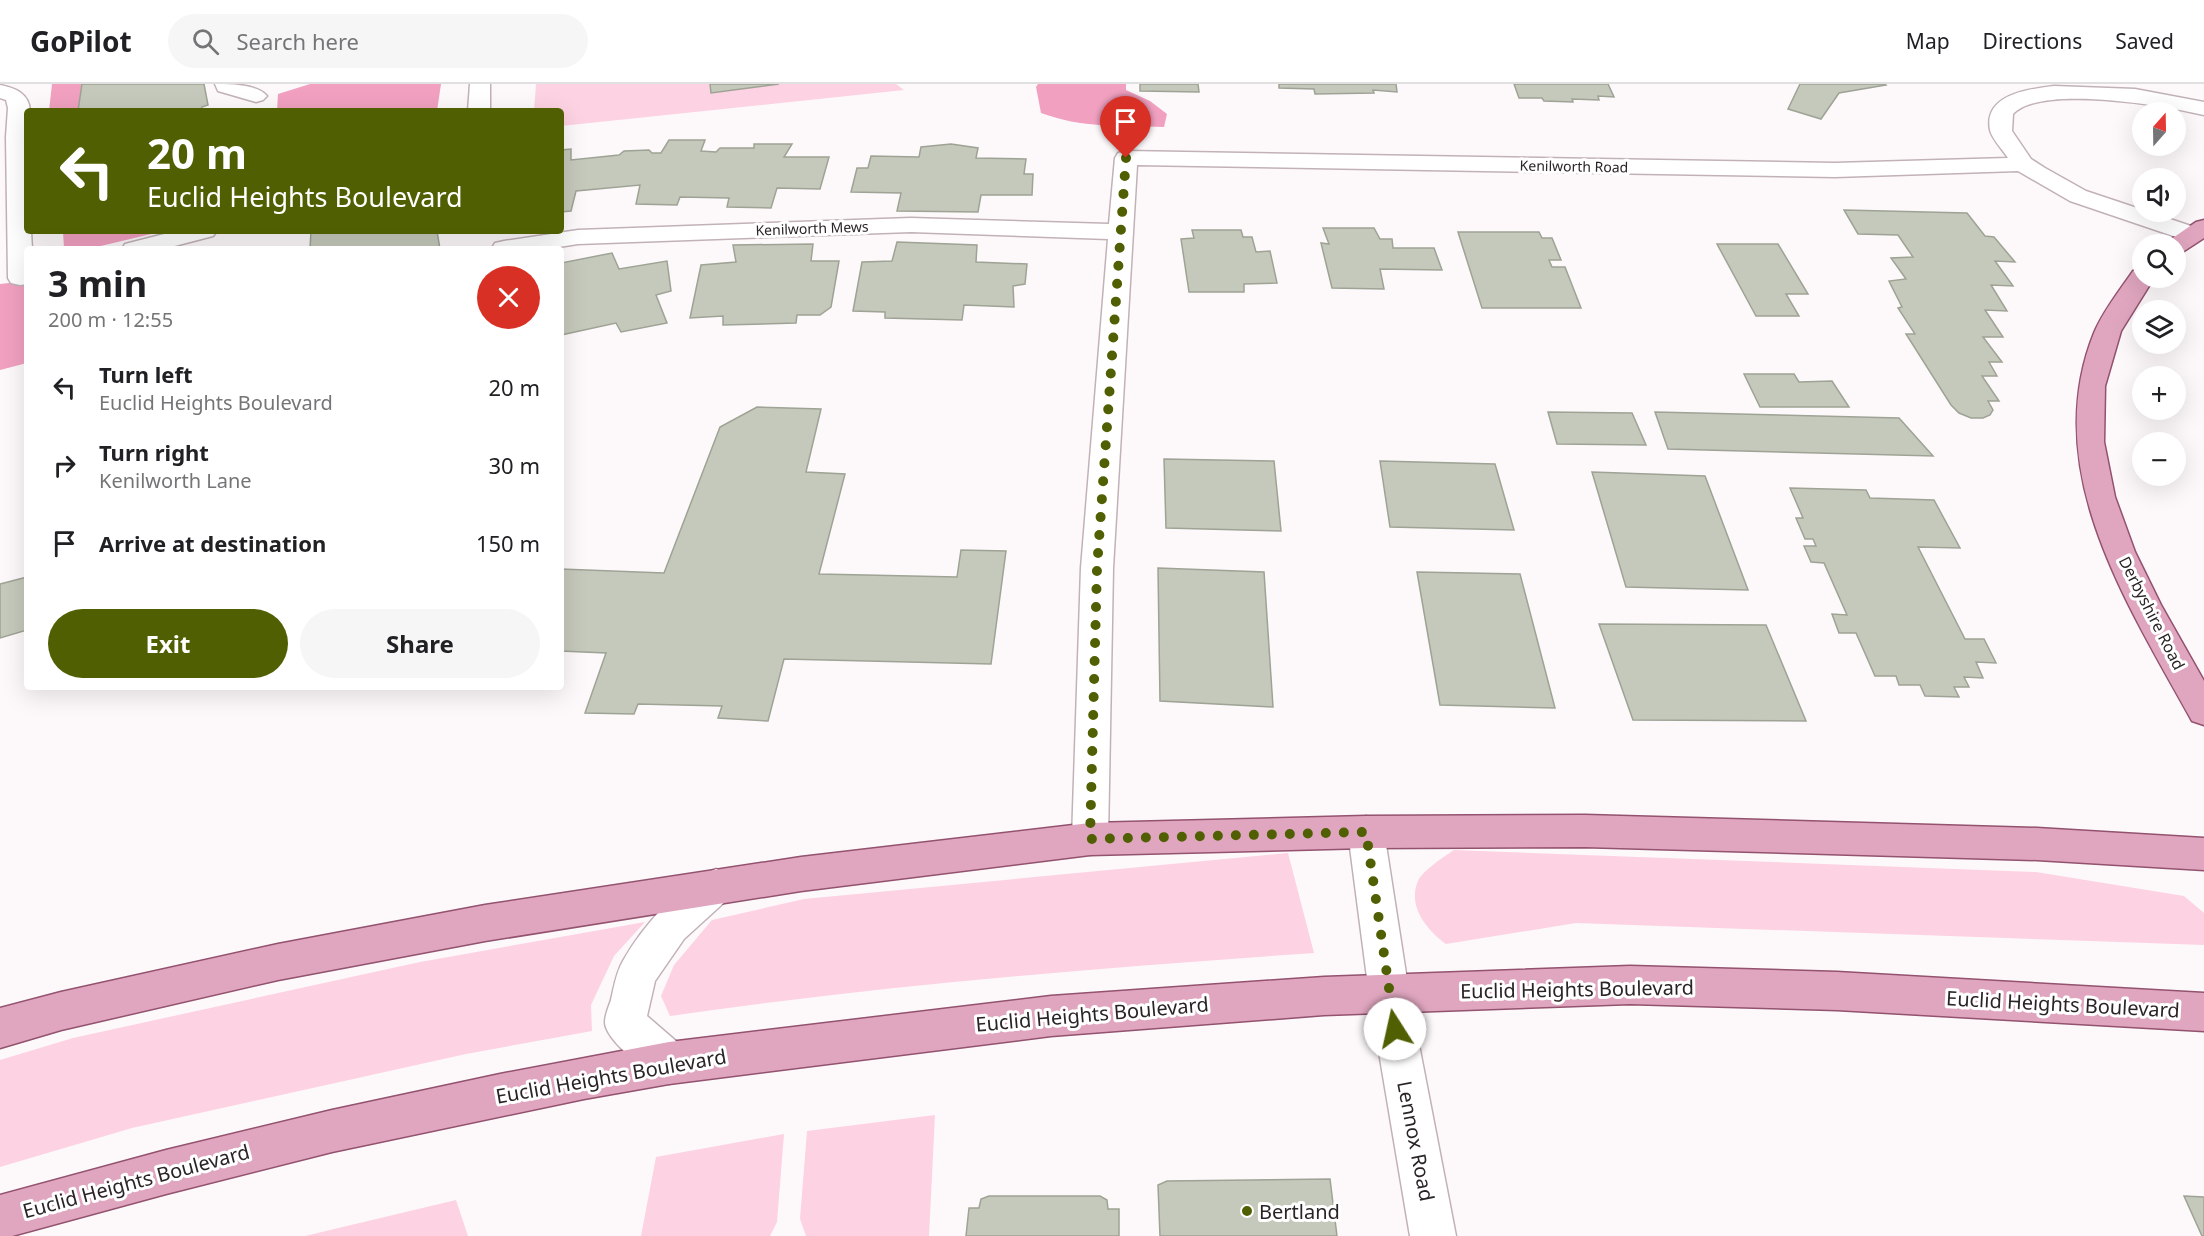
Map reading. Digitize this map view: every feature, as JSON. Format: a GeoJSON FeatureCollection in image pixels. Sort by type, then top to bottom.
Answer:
{"type":"FeatureCollection","features":[{"type":"Feature","properties":{"kind":"main road","name":"Derbyshire Road"},"geometry":{"type":"LineString","coordinates":[[2134,288],[2110,323],[2093,376],[2088,411],[2090,453],[2100,504],[2135,588],[2204,711]]}},
{"type":"Feature","properties":{"kind":"main road"},"geometry":{"type":"LineString","coordinates":[[0,1028],[61,1011],[278,962],[485,922],[716,886],[884,863],[1090,839],[1366,832],[1596,831],[2037,844],[2204,854]]}},
{"type":"Feature","properties":{"kind":"main road","name":"Euclid Heights Boulevard"},"geometry":{"type":"LineString","coordinates":[[0,1218],[117,1184],[393,1116],[669,1063],[1051,1016],[1389,993],[1630,985],[1837,991],[2204,1012]]}},
{"type":"Feature","properties":{"kind":"street"},"geometry":{"type":"LineString","coordinates":[[225,84],[225,87],[256,96]]}},
{"type":"Feature","properties":{"kind":"street"},"geometry":{"type":"LineString","coordinates":[[479,108],[480,84]]}},
{"type":"Feature","properties":{"kind":"street"},"geometry":{"type":"LineString","coordinates":[[2190,236],[2078,196],[2023,164],[2001,131],[2002,113],[2016,99],[2051,85],[2118,90],[2162,97],[2204,109]]}},
{"type":"Feature","properties":{"kind":"street"},"geometry":{"type":"LineString","coordinates":[[0,91],[13,96],[19,108],[16,279]]}},
{"type":"Feature","properties":{"kind":"street","name":"Kenilworth Road"},"geometry":{"type":"LineString","coordinates":[[1120,232],[1126,158],[1835,170],[2023,164]]}},
{"type":"Feature","properties":{"kind":"street","name":"Kenilworth Mews"},"geometry":{"type":"LineString","coordinates":[[517,246],[578,237],[888,226],[1120,232]]}},
{"type":"Feature","properties":{"kind":"street"},"geometry":{"type":"LineString","coordinates":[[1090,839],[1097,568],[1120,232]]}},
{"type":"Feature","properties":{"kind":"street"},"geometry":{"type":"LineString","coordinates":[[146,246],[192,234]]}},
{"type":"Feature","properties":{"kind":"street","name":"Lennox Road"},"geometry":{"type":"LineString","coordinates":[[1366,832],[1389,993],[1433,1236]]}},
{"type":"Feature","properties":{"kind":"street"},"geometry":{"type":"LineString","coordinates":[[669,1063],[626,1023],[637,974],[670,926],[716,886]]}},
{"type":"Feature","properties":{"kind":"shaded area"},"geometry":{"type":"Polygon","coordinates":[[[52,84],[82,84],[78,108],[49,108],[52,84]]]}},
{"type":"Feature","properties":{"kind":"shaded area"},"geometry":{"type":"Polygon","coordinates":[[[310,84],[441,84],[437,108],[277,108],[278,94],[310,84]]]}},
{"type":"Feature","properties":{"kind":"shaded area"},"geometry":{"type":"Polygon","coordinates":[[[536,84],[710,84],[712,93],[779,84],[896,84],[904,90],[564,126],[564,108],[534,108],[536,84]]]}},
{"type":"Feature","properties":{"kind":"shaded area"},"geometry":{"type":"Polygon","coordinates":[[[1038,84],[1126,84],[1126,90],[1150,101],[1167,114],[1164,127],[1086,124],[1041,113],[1036,87],[1038,84]]]}},
{"type":"Feature","properties":{"kind":"shaded area"},"geometry":{"type":"Polygon","coordinates":[[[63,234],[151,234],[101,246],[64,246],[63,234]]]}},
{"type":"Feature","properties":{"kind":"shaded area"},"geometry":{"type":"Polygon","coordinates":[[[24,281],[24,364],[0,370],[0,284],[24,281]]]}},
{"type":"Feature","properties":{"kind":"shaded area"},"geometry":{"type":"Polygon","coordinates":[[[1454,850],[2036,872],[2184,896],[2204,913],[2204,945],[1576,923],[1446,944],[1432,932],[1421,917],[1415,899],[1415,890],[1420,877],[1454,850]]]}},
{"type":"Feature","properties":{"kind":"shaded area"},"geometry":{"type":"Polygon","coordinates":[[[1288,853],[1314,953],[991,978],[830,995],[670,1016],[661,996],[674,965],[712,920],[804,899],[1288,853]]]}},
{"type":"Feature","properties":{"kind":"shaded area"},"geometry":{"type":"Polygon","coordinates":[[[645,922],[614,956],[591,1005],[592,1031],[466,1054],[132,1128],[0,1167],[0,1060],[73,1038],[420,962],[645,922]]]}},
{"type":"Feature","properties":{"kind":"shaded area"},"geometry":{"type":"Polygon","coordinates":[[[935,1115],[929,1236],[806,1236],[800,1219],[807,1131],[935,1115]]]}},
{"type":"Feature","properties":{"kind":"shaded area"},"geometry":{"type":"Polygon","coordinates":[[[784,1134],[777,1222],[770,1236],[641,1236],[656,1157],[784,1134]]]}},
{"type":"Feature","properties":{"kind":"shaded area"},"geometry":{"type":"Polygon","coordinates":[[[456,1200],[468,1236],[305,1236],[456,1200]]]}},
{"type":"Feature","properties":{"kind":"building"},"geometry":{"type":"Polygon","coordinates":[[[82,84],[204,84],[208,105],[202,108],[78,108],[82,84]]]}},
{"type":"Feature","properties":{"kind":"building"},"geometry":{"type":"Polygon","coordinates":[[[710,84],[779,84],[711,93],[710,84]]]}},
{"type":"Feature","properties":{"kind":"building"},"geometry":{"type":"Polygon","coordinates":[[[1140,84],[1198,84],[1199,92],[1140,91],[1140,84]]]}},
{"type":"Feature","properties":{"kind":"building"},"geometry":{"type":"Polygon","coordinates":[[[1279,84],[1396,84],[1397,92],[1373,90],[1374,93],[1315,94],[1314,89],[1279,88],[1279,84]]]}},
{"type":"Feature","properties":{"kind":"building"},"geometry":{"type":"Polygon","coordinates":[[[1514,84],[1608,84],[1614,97],[1598,96],[1599,100],[1572,99],[1573,102],[1519,98],[1514,84]]]}},
{"type":"Feature","properties":{"kind":"building"},"geometry":{"type":"Polygon","coordinates":[[[1800,84],[1886,85],[1839,93],[1821,119],[1788,109],[1800,84]]]}},
{"type":"Feature","properties":{"kind":"building"},"geometry":{"type":"Polygon","coordinates":[[[669,140],[705,140],[701,151],[716,152],[720,148],[754,148],[754,144],[792,144],[784,157],[829,157],[820,189],[777,188],[771,208],[727,207],[729,198],[680,197],[677,205],[636,204],[640,185],[576,191],[571,211],[564,212],[564,150],[571,149],[571,160],[619,155],[624,151],[649,150],[652,153],[661,153],[669,140]]]}},
{"type":"Feature","properties":{"kind":"building"},"geometry":{"type":"Polygon","coordinates":[[[951,144],[978,148],[976,158],[1026,159],[1024,174],[1033,174],[1032,195],[981,195],[978,212],[897,211],[901,193],[851,192],[857,168],[868,168],[871,156],[919,157],[921,147],[951,144]]]}},
{"type":"Feature","properties":{"kind":"building"},"geometry":{"type":"Polygon","coordinates":[[[1844,210],[1967,213],[1985,236],[1994,237],[2015,262],[1995,261],[2013,286],[1991,285],[2007,311],[1985,310],[2003,337],[1983,337],[2002,362],[1989,362],[1997,376],[1982,376],[1999,401],[1988,401],[1993,410],[1990,415],[1983,418],[1971,418],[1959,413],[1951,405],[1906,334],[1915,334],[1898,308],[1902,307],[1889,281],[1906,279],[1891,258],[1913,257],[1898,235],[1858,234],[1844,210]]]}},
{"type":"Feature","properties":{"kind":"building"},"geometry":{"type":"Polygon","coordinates":[[[1323,228],[1374,228],[1380,239],[1392,239],[1393,248],[1434,248],[1442,270],[1380,269],[1384,289],[1332,288],[1321,243],[1329,244],[1323,228]]]}},
{"type":"Feature","properties":{"kind":"building"},"geometry":{"type":"Polygon","coordinates":[[[1192,230],[1241,230],[1243,237],[1252,237],[1256,252],[1270,251],[1277,283],[1244,284],[1244,292],[1189,292],[1181,239],[1194,238],[1192,230]]]}},
{"type":"Feature","properties":{"kind":"building"},"geometry":{"type":"Polygon","coordinates":[[[1458,232],[1539,232],[1542,238],[1552,238],[1561,260],[1549,260],[1552,267],[1565,267],[1581,308],[1482,308],[1458,232]]]}},
{"type":"Feature","properties":{"kind":"building"},"geometry":{"type":"Polygon","coordinates":[[[311,234],[438,234],[440,246],[310,246],[311,234]]]}},
{"type":"Feature","properties":{"kind":"building"},"geometry":{"type":"Polygon","coordinates":[[[897,242],[977,245],[976,262],[1027,264],[1025,284],[1013,286],[1014,307],[964,305],[962,320],[885,318],[885,312],[853,311],[862,262],[892,261],[897,242]]]}},
{"type":"Feature","properties":{"kind":"building"},"geometry":{"type":"Polygon","coordinates":[[[813,244],[811,261],[839,261],[831,307],[820,315],[797,315],[796,323],[723,325],[723,316],[690,318],[701,265],[736,262],[733,245],[813,244]]]}},
{"type":"Feature","properties":{"kind":"building"},"geometry":{"type":"Polygon","coordinates":[[[1717,244],[1778,244],[1808,294],[1786,294],[1799,316],[1756,316],[1717,244]]]}},
{"type":"Feature","properties":{"kind":"building"},"geometry":{"type":"Polygon","coordinates":[[[612,253],[619,269],[667,261],[671,291],[656,295],[667,323],[621,332],[616,323],[564,334],[564,262],[612,253]]]}},
{"type":"Feature","properties":{"kind":"building"},"geometry":{"type":"Polygon","coordinates":[[[1744,374],[1794,374],[1799,382],[1832,381],[1849,407],[1760,407],[1744,374]]]}},
{"type":"Feature","properties":{"kind":"building"},"geometry":{"type":"Polygon","coordinates":[[[757,407],[821,409],[806,472],[845,474],[819,574],[957,577],[961,550],[1006,551],[991,664],[784,659],[768,721],[718,718],[722,706],[638,704],[634,714],[585,713],[606,653],[564,651],[564,569],[664,573],[720,427],[757,407]]]}},
{"type":"Feature","properties":{"kind":"building"},"geometry":{"type":"Polygon","coordinates":[[[1548,412],[1632,413],[1646,445],[1557,444],[1548,412]]]}},
{"type":"Feature","properties":{"kind":"building"},"geometry":{"type":"Polygon","coordinates":[[[1655,412],[1899,418],[1933,456],[1668,449],[1655,412]]]}},
{"type":"Feature","properties":{"kind":"building"},"geometry":{"type":"Polygon","coordinates":[[[1164,459],[1274,461],[1281,531],[1166,528],[1164,459]]]}},
{"type":"Feature","properties":{"kind":"building"},"geometry":{"type":"Polygon","coordinates":[[[1380,461],[1495,464],[1514,530],[1390,527],[1380,461]]]}},
{"type":"Feature","properties":{"kind":"building"},"geometry":{"type":"Polygon","coordinates":[[[1592,472],[1705,476],[1748,590],[1626,587],[1592,472]]]}},
{"type":"Feature","properties":{"kind":"building"},"geometry":{"type":"Polygon","coordinates":[[[1790,488],[1866,490],[1870,498],[1934,500],[1960,548],[1918,547],[1965,639],[1984,639],[1996,663],[1976,662],[1983,678],[1964,677],[1969,687],[1954,687],[1959,697],[1925,696],[1920,685],[1899,685],[1896,676],[1875,676],[1856,633],[1839,633],[1832,614],[1847,615],[1824,563],[1811,562],[1804,546],[1816,546],[1813,539],[1805,539],[1796,518],[1803,518],[1790,488]]]}},
{"type":"Feature","properties":{"kind":"building"},"geometry":{"type":"Polygon","coordinates":[[[1158,568],[1264,572],[1273,707],[1160,701],[1158,568]]]}},
{"type":"Feature","properties":{"kind":"building"},"geometry":{"type":"Polygon","coordinates":[[[1417,572],[1520,574],[1555,708],[1440,705],[1417,572]]]}},
{"type":"Feature","properties":{"kind":"building"},"geometry":{"type":"Polygon","coordinates":[[[24,578],[24,631],[0,638],[0,584],[24,578]]]}},
{"type":"Feature","properties":{"kind":"building"},"geometry":{"type":"Polygon","coordinates":[[[1599,624],[1766,625],[1806,721],[1633,720],[1599,624]]]}},
{"type":"Feature","properties":{"kind":"building","name":"Bertland"},"geometry":{"type":"Polygon","coordinates":[[[1330,1179],[1337,1236],[1160,1236],[1158,1185],[1167,1181],[1330,1179]]]}},
{"type":"Feature","properties":{"kind":"building"},"geometry":{"type":"Polygon","coordinates":[[[989,1196],[1100,1196],[1107,1200],[1108,1209],[1119,1209],[1119,1236],[966,1236],[969,1208],[979,1208],[981,1199],[989,1196]]]}},
{"type":"Feature","properties":{"kind":"building"},"geometry":{"type":"Polygon","coordinates":[[[2184,1196],[2204,1197],[2204,1236],[2202,1236],[2184,1196]]]}},
{"type":"Feature","properties":{"kind":"place","name":"Bertland"},"geometry":{"type":"Point","coordinates":[1247,1211]}},
{"type":"Feature","properties":{"kind":"route"},"geometry":{"type":"LineString","coordinates":[[1126,158],[1097,568],[1090,839],[1366,832],[1395,1029]]}}]}
